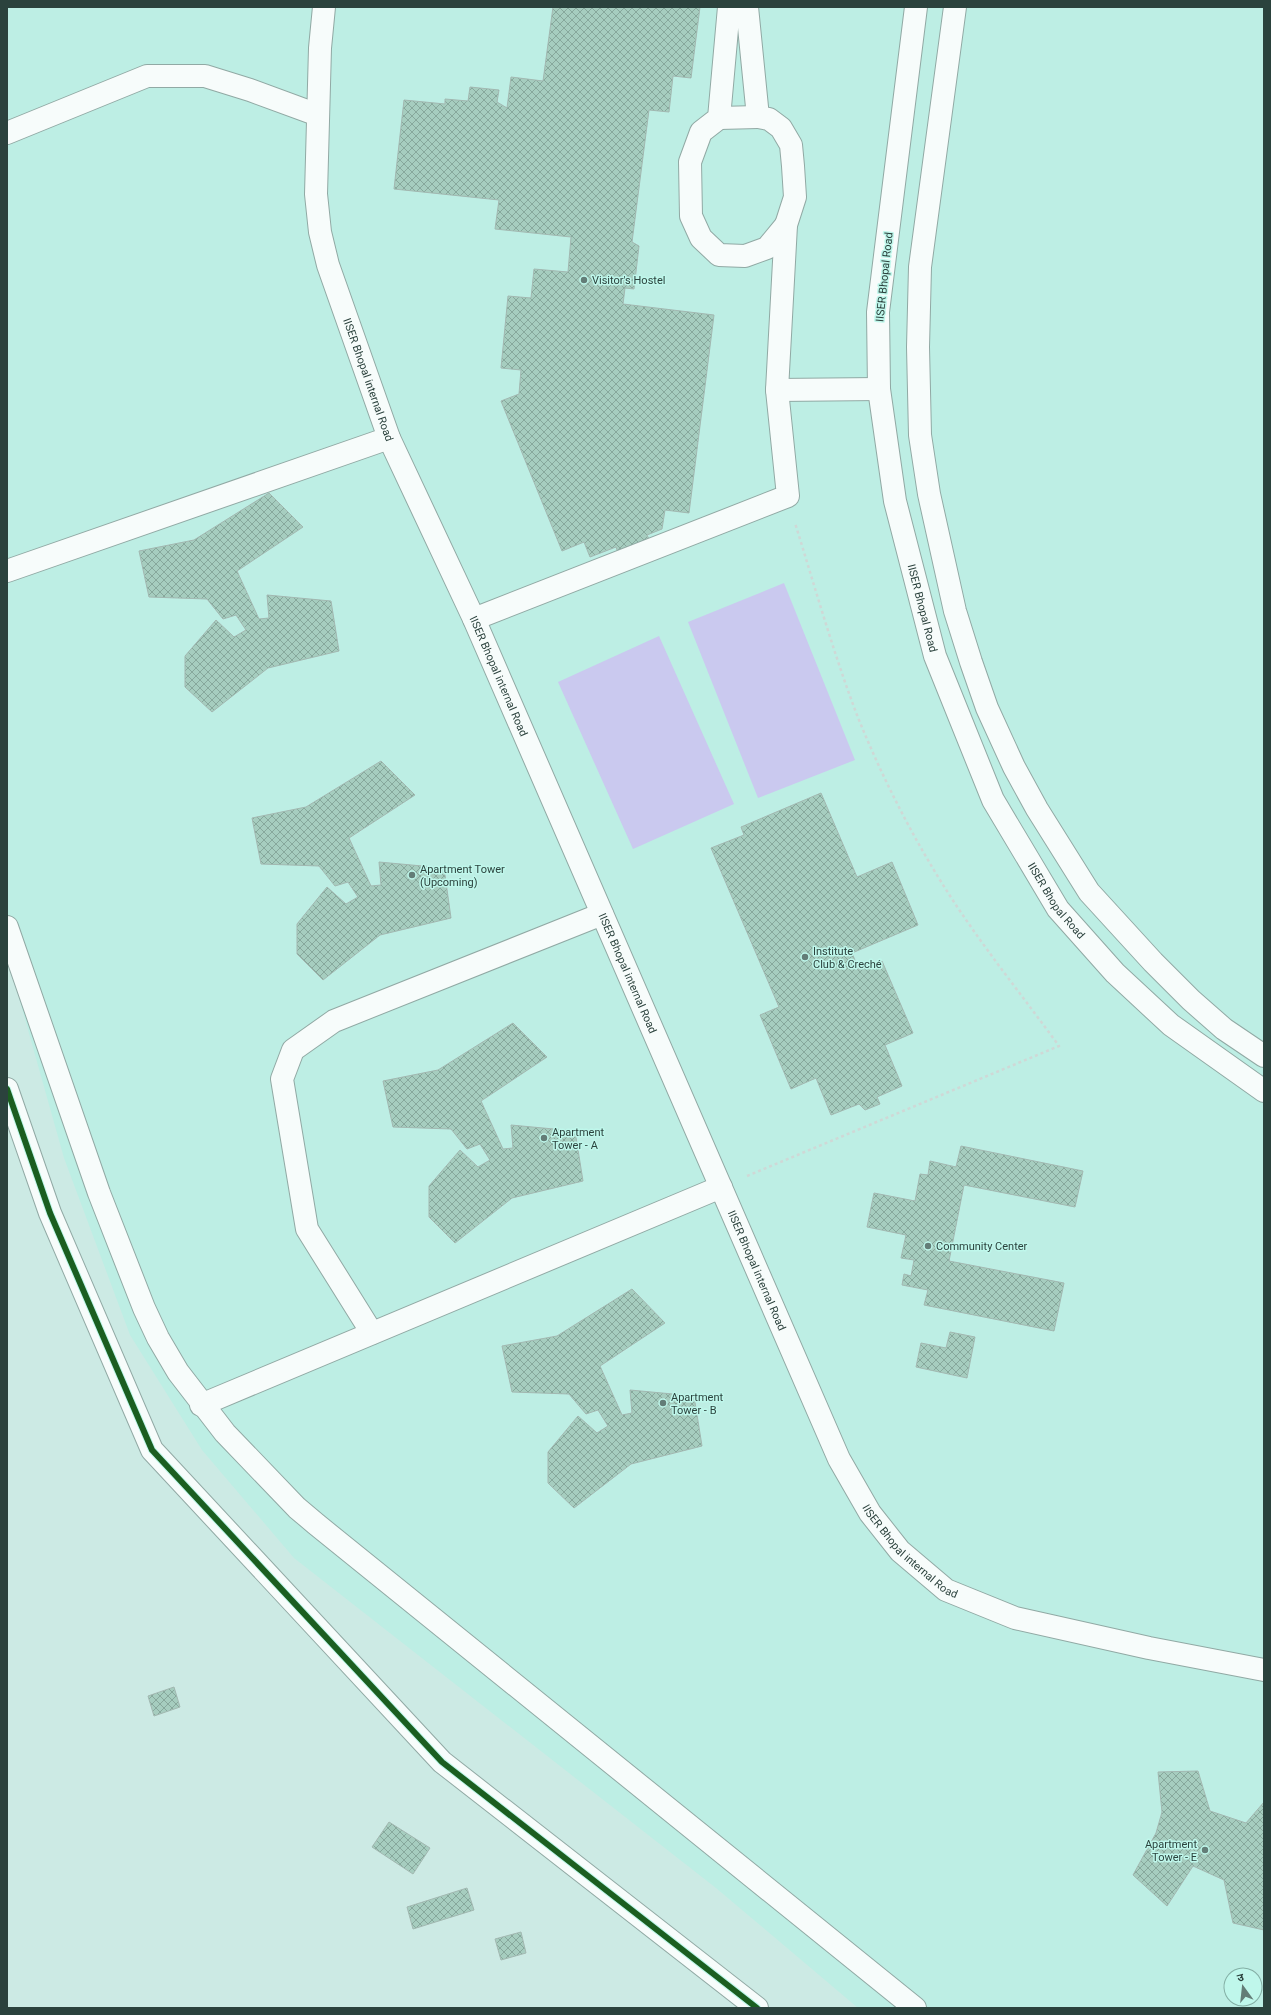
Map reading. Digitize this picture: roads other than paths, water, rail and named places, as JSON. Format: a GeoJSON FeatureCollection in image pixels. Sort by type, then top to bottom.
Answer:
{"type":"FeatureCollection","features":[{"type":"Feature","properties":{"kind":"street","name":"IISER Bhopal internal Road"},"geometry":{"type":"LineString","coordinates":[[324,7],[320,48],[316,194],[320,232],[328,265],[389,438],[474,619],[839,1459],[870,1513],[900,1551],[946,1590],[1015,1618],[1149,1648],[1264,1670]]}},
{"type":"Feature","properties":{"kind":"street"},"geometry":{"type":"LineString","coordinates":[[719,118],[729,7]]}},
{"type":"Feature","properties":{"kind":"street"},"geometry":{"type":"LineString","coordinates":[[747,7],[758,117]]}},
{"type":"Feature","properties":{"kind":"street","name":"IISER Bhopal Road"},"geometry":{"type":"LineString","coordinates":[[916,7],[878,312],[879,389],[896,501],[935,656],[993,800],[1058,909],[1115,973],[1171,1025],[1264,1091]]}},
{"type":"Feature","properties":{"kind":"street"},"geometry":{"type":"LineString","coordinates":[[955,7],[920,267],[918,347],[920,435],[929,494],[955,611],[987,708],[1014,767],[1037,810],[1089,892],[1153,962],[1191,1000],[1224,1029],[1264,1056]]}},
{"type":"Feature","properties":{"kind":"street"},"geometry":{"type":"LineString","coordinates":[[7,133],[147,76],[205,76],[250,90],[318,115]]}},
{"type":"Feature","properties":{"kind":"street"},"geometry":{"type":"LineString","coordinates":[[474,619],[788,496],[776,390],[786,225],[795,197],[791,145],[782,128],[769,119],[758,117],[719,118],[701,132],[690,162],[691,216],[701,238],[719,255],[745,256],[768,248],[786,225]]}},
{"type":"Feature","properties":{"kind":"street"},"geometry":{"type":"LineString","coordinates":[[776,390],[879,389]]}},
{"type":"Feature","properties":{"kind":"street"},"geometry":{"type":"LineString","coordinates":[[7,571],[389,438]]}},
{"type":"Feature","properties":{"kind":"street"},"geometry":{"type":"LineString","coordinates":[[372,1333],[307,1229],[282,1079],[293,1050],[334,1021],[602,914]]}},
{"type":"Feature","properties":{"kind":"street"},"geometry":{"type":"LineString","coordinates":[[7,927],[99,1192],[144,1308],[178,1372],[201,1405],[225,1433],[297,1508],[915,2008]]}},
{"type":"Feature","properties":{"kind":"street"},"geometry":{"type":"LineString","coordinates":[[7,1089],[50,1214],[152,1450],[442,1762],[757,2008]]}},
{"type":"Feature","properties":{"kind":"street"},"geometry":{"type":"LineString","coordinates":[[201,1405],[721,1188]]}},
{"type":"Feature","properties":{"kind":"place","name":"Visitor's Hostel"},"geometry":{"type":"Point","coordinates":[584,280]}},
{"type":"Feature","properties":{"kind":"place","name":"Apartment Tower (Upcoming)"},"geometry":{"type":"Point","coordinates":[412,875]}},
{"type":"Feature","properties":{"kind":"place","name":"Institute Club & Creché"},"geometry":{"type":"Point","coordinates":[805,957]}},
{"type":"Feature","properties":{"kind":"place","name":"Apartment Tower - A"},"geometry":{"type":"Point","coordinates":[544,1138]}},
{"type":"Feature","properties":{"kind":"place","name":"Community Center"},"geometry":{"type":"Point","coordinates":[928,1246]}},
{"type":"Feature","properties":{"kind":"place","name":"Apartment Tower - B"},"geometry":{"type":"Point","coordinates":[663,1403]}},
{"type":"Feature","properties":{"kind":"place","name":"Apartment Tower - E"},"geometry":{"type":"Point","coordinates":[1205,1850]}}]}
